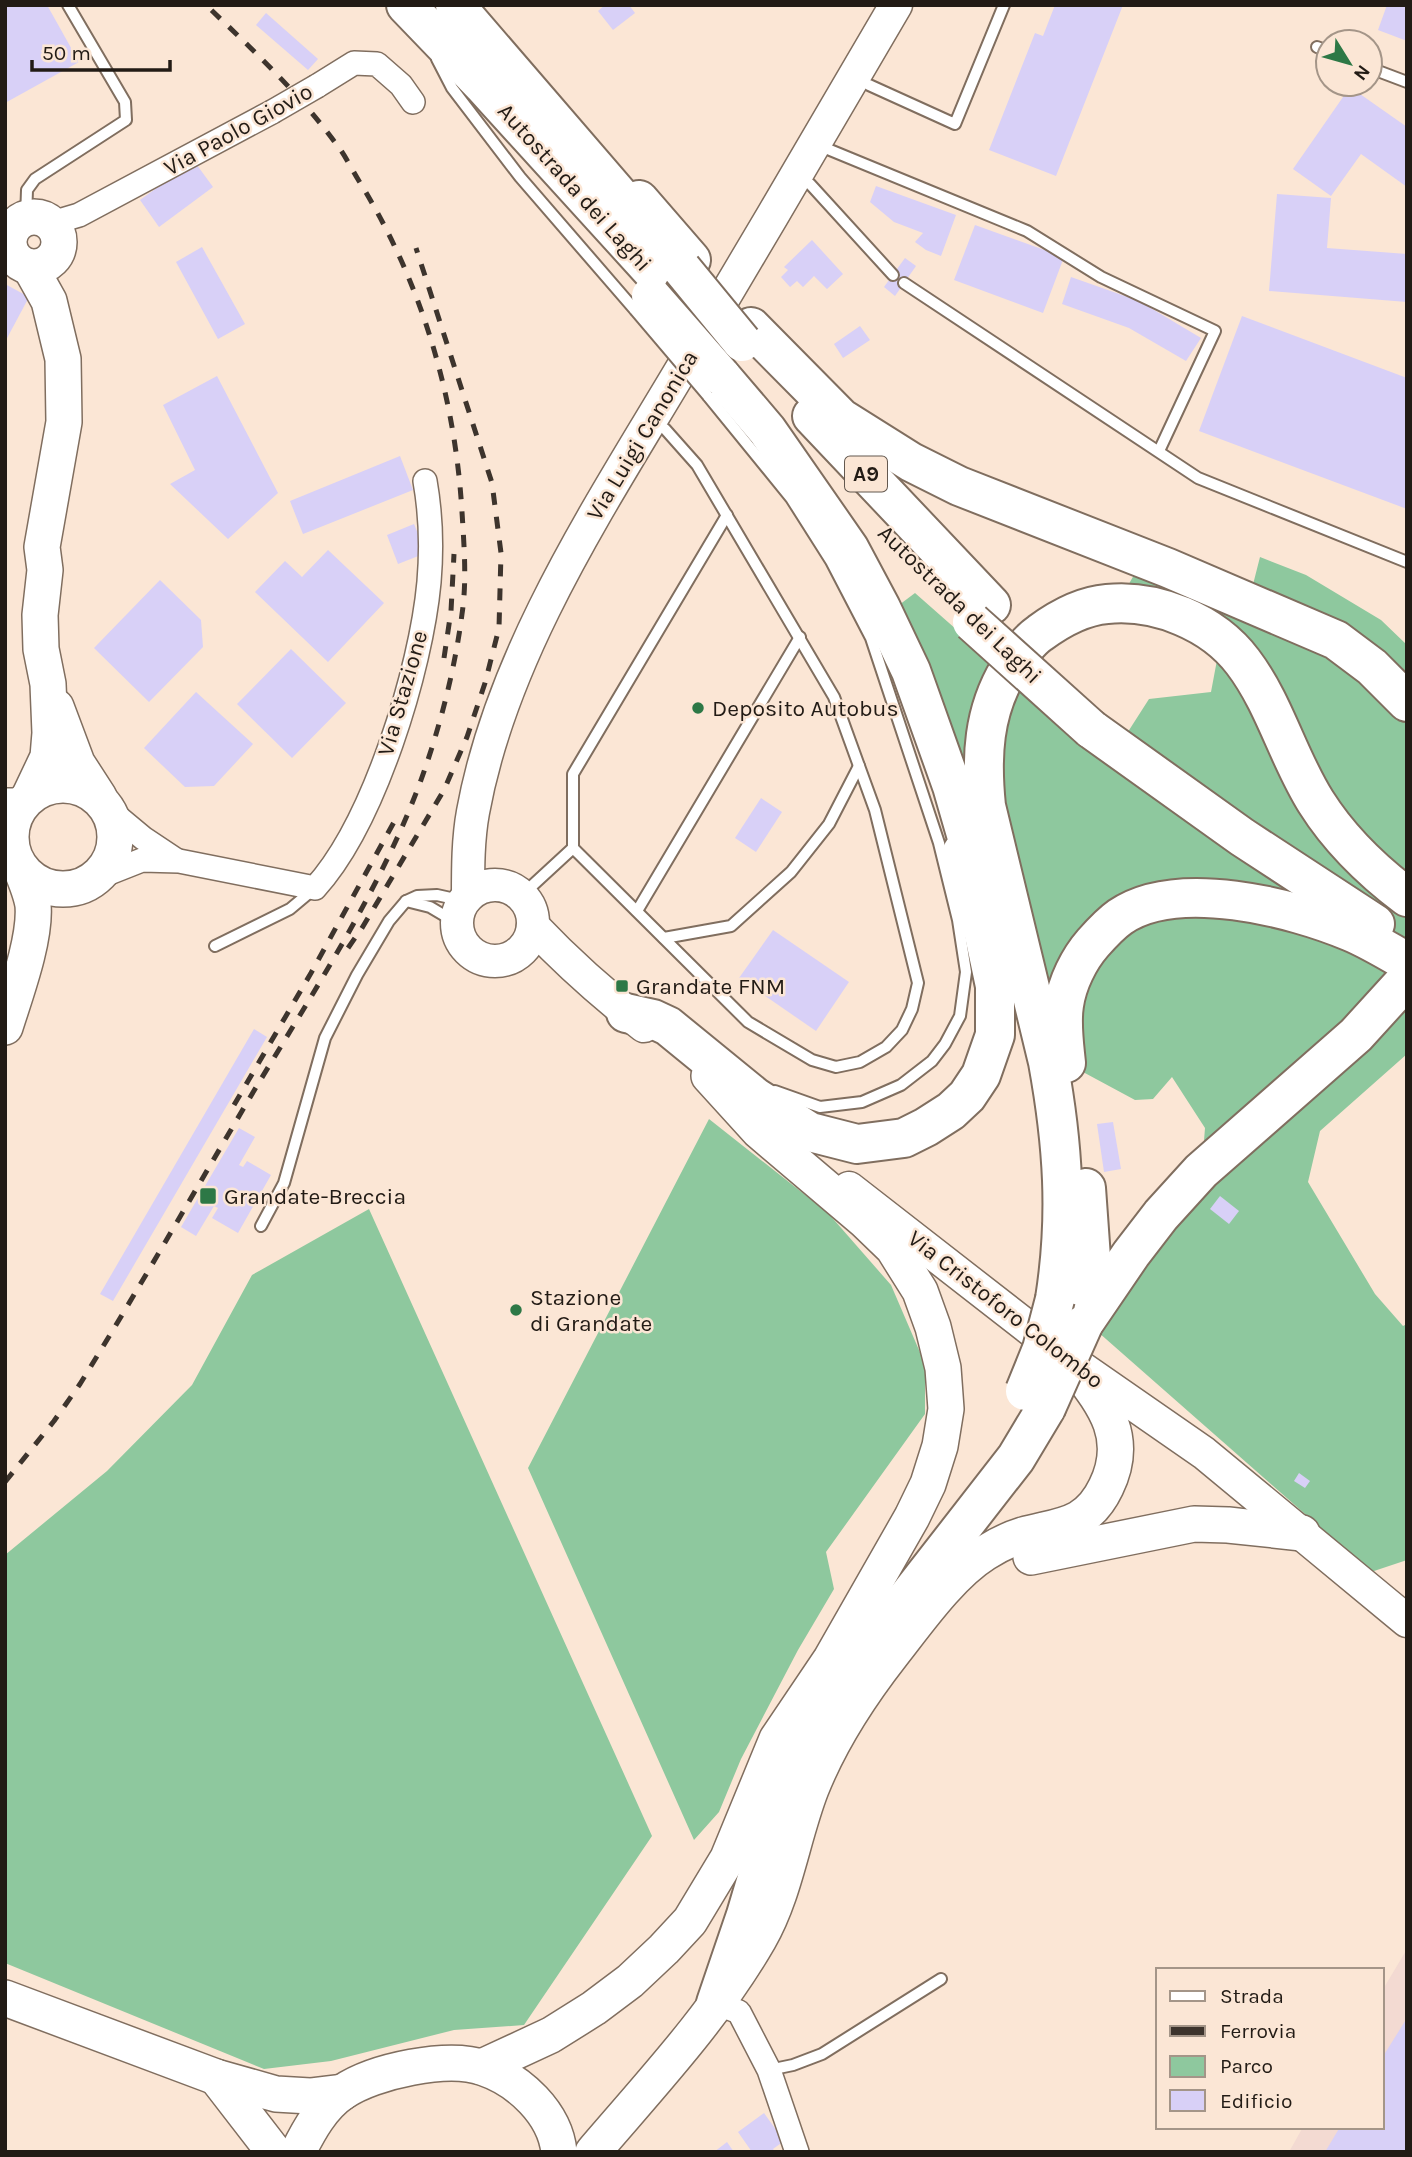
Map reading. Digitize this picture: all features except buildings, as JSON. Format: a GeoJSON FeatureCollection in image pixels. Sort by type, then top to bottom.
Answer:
{"type":"FeatureCollection","features":[{"type":"Feature","properties":{"kind":"highway","name":"Autostrada dei Laghi"},"geometry":{"type":"LineString","coordinates":[[455,5],[498,78],[664,284],[731,360],[981,614],[1100,719],[1242,838],[1399,925]]}},
{"type":"Feature","properties":{"kind":"highway","name":"Autostrada dei Laghi"},"geometry":{"type":"LineString","coordinates":[[409,8],[498,78]]}},
{"type":"Feature","properties":{"kind":"highway"},"geometry":{"type":"LineString","coordinates":[[731,360],[841,418],[911,462],[959,486],[1168,568],[1336,640],[1372,667],[1407,702]]}},
{"type":"Feature","properties":{"kind":"highway"},"geometry":{"type":"LineString","coordinates":[[731,360],[767,430],[849,548],[911,671],[951,786],[1021,1024],[1064,1209]]}},
{"type":"Feature","properties":{"kind":"highway"},"geometry":{"type":"LineString","coordinates":[[716,2003],[776,1814],[796,1762],[824,1708],[1016,1458],[1035,1400],[1042,1349],[1061,1262],[1063,1156],[1048,1062],[986,806],[983,779],[987,725],[998,687],[1019,654],[1037,635],[1060,619],[1107,604],[1138,604],[1169,610],[1195,622],[1242,661],[1261,691],[1295,767],[1339,835],[1373,870],[1399,925],[1352,932],[1250,902],[1213,898],[1177,900],[1143,906],[1120,917],[1087,950],[1072,976],[1064,1002],[1062,1027],[1088,1206],[1091,1258],[1077,1342]]}},
{"type":"Feature","properties":{"kind":"highway"},"geometry":{"type":"LineString","coordinates":[[616,1004],[668,1026],[755,1097],[810,1132],[857,1144],[904,1138],[951,1111],[967,1096],[981,1075],[995,1035],[995,986],[950,806],[951,786]]}},
{"type":"Feature","properties":{"kind":"highway"},"geometry":{"type":"LineString","coordinates":[[831,1659],[1009,1422],[1035,1400],[1077,1342],[1138,1244],[1161,1215],[1201,1171],[1356,1035],[1407,979]]}},
{"type":"Feature","properties":{"kind":"main road"},"geometry":{"type":"LineString","coordinates":[[20,221],[59,239],[59,247],[40,265],[16,260],[11,254],[9,238],[20,221]]}},
{"type":"Feature","properties":{"kind":"main road"},"geometry":{"type":"LineString","coordinates":[[23,969],[59,906],[107,864],[114,849],[115,832],[103,803],[77,763],[48,684],[41,649],[40,615],[45,570],[43,547],[64,422],[63,359],[40,265]]}},
{"type":"Feature","properties":{"kind":"main road"},"geometry":{"type":"LineString","coordinates":[[5,1027],[23,969],[33,906],[13,855],[10,837],[12,821],[20,798],[40,778],[48,757],[48,684]]}},
{"type":"Feature","properties":{"kind":"main road"},"geometry":{"type":"LineString","coordinates":[[20,798],[59,784],[75,785],[103,803]]}},
{"type":"Feature","properties":{"kind":"main road"},"geometry":{"type":"LineString","coordinates":[[13,855],[36,882],[54,889],[87,883]]}},
{"type":"Feature","properties":{"kind":"main road"},"geometry":{"type":"LineString","coordinates":[[482,2067],[551,2035],[594,2008],[630,1981],[664,1950],[690,1921],[728,1858],[777,1739],[831,1659],[912,1517],[928,1484],[940,1447],[946,1409],[943,1368],[933,1326],[920,1291],[893,1248],[759,1131],[723,1071]]}},
{"type":"Feature","properties":{"kind":"main road"},"geometry":{"type":"LineString","coordinates":[[593,2152],[716,2003],[760,1938],[779,1890],[811,1789],[847,1718],[891,1656],[967,1566],[984,1553],[1024,1535],[1065,1526],[1079,1519],[1094,1506],[1106,1488],[1114,1468],[1114,1426],[1101,1402],[1077,1342]]}},
{"type":"Feature","properties":{"kind":"main road"},"geometry":{"type":"LineString","coordinates":[[943,1592],[990,1570],[1032,1556],[1194,1524],[1302,1533]]}},
{"type":"Feature","properties":{"kind":"main road"},"geometry":{"type":"LineString","coordinates":[[5,1998],[216,2077],[276,2094],[310,2096],[343,2092],[398,2070],[425,2065],[482,2067],[508,2080],[528,2095],[546,2116],[558,2141],[559,2152]]}},
{"type":"Feature","properties":{"kind":"main road"},"geometry":{"type":"LineString","coordinates":[[216,2077],[274,2152]]}},
{"type":"Feature","properties":{"kind":"main road"},"geometry":{"type":"LineString","coordinates":[[298,2152],[323,2111],[343,2092]]}},
{"type":"Feature","properties":{"kind":"street","name":"Via Luigi Canonica"},"geometry":{"type":"LineString","coordinates":[[470,901],[473,814],[482,769],[499,712],[519,662],[584,534],[897,5]]}},
{"type":"Feature","properties":{"kind":"street","name":"Via Luigi Canonica"},"geometry":{"type":"LineString","coordinates":[[515,956],[493,961],[472,953],[461,940],[484,845],[495,772],[521,701],[665,429],[916,5]]}},
{"type":"Feature","properties":{"kind":"street","name":"Via Paolo Giovio"},"geometry":{"type":"LineString","coordinates":[[20,221],[79,215],[272,112],[354,64],[377,64],[401,85],[413,102]]}},
{"type":"Feature","properties":{"kind":"street","name":"Via Stazione"},"geometry":{"type":"LineString","coordinates":[[315,888],[329,873],[346,844],[390,746],[403,704],[421,631],[429,584],[431,524],[425,481]]}},
{"type":"Feature","properties":{"kind":"street"},"geometry":{"type":"LineString","coordinates":[[103,803],[143,838],[179,862]]}},
{"type":"Feature","properties":{"kind":"street"},"geometry":{"type":"LineString","coordinates":[[87,883],[142,860],[179,862],[315,888]]}},
{"type":"Feature","properties":{"kind":"street"},"geometry":{"type":"LineString","coordinates":[[470,901],[512,888],[522,895],[533,915],[534,926],[524,948],[515,956]]}},
{"type":"Feature","properties":{"kind":"street","name":"Via Cristoforo Colombo"},"geometry":{"type":"LineString","coordinates":[[534,926],[567,962],[616,1004]]}},
{"type":"Feature","properties":{"kind":"street","name":"Via Cristoforo Colombo"},"geometry":{"type":"LineString","coordinates":[[515,956],[546,968],[616,1004],[723,1071],[1077,1342],[1205,1453],[1402,1612]]}},
{"type":"Feature","properties":{"kind":"street"},"geometry":{"type":"LineString","coordinates":[[716,2003],[739,2012],[769,2070],[797,2152]]}},
{"type":"Feature","properties":{"kind":"lane"},"geometry":{"type":"LineString","coordinates":[[20,221],[27,190],[35,178],[126,120],[125,102],[68,5]]}},
{"type":"Feature","properties":{"kind":"lane"},"geometry":{"type":"LineString","coordinates":[[869,86],[956,124],[1004,5]]}},
{"type":"Feature","properties":{"kind":"lane"},"geometry":{"type":"LineString","coordinates":[[409,8],[452,88],[520,177],[664,284],[731,360],[791,498],[831,561],[871,638],[939,843],[958,920],[966,972],[960,1016],[945,1044],[932,1061],[901,1085],[862,1102],[820,1107],[765,1085]]}},
{"type":"Feature","properties":{"kind":"lane"},"geometry":{"type":"LineString","coordinates":[[1384,73],[1407,82]]}},
{"type":"Feature","properties":{"kind":"lane"},"geometry":{"type":"LineString","coordinates":[[831,150],[1027,231],[1101,277],[1215,331],[1159,451]]}},
{"type":"Feature","properties":{"kind":"lane"},"geometry":{"type":"LineString","coordinates":[[810,184],[893,275]]}},
{"type":"Feature","properties":{"kind":"lane"},"geometry":{"type":"LineString","coordinates":[[904,283],[1198,478],[1407,562]]}},
{"type":"Feature","properties":{"kind":"lane"},"geometry":{"type":"LineString","coordinates":[[665,429],[697,465],[727,515],[800,637],[834,697],[875,810],[918,983],[912,1009],[902,1030],[886,1046],[860,1062],[836,1067],[812,1060],[748,1022],[573,848],[573,774],[727,515]]}},
{"type":"Feature","properties":{"kind":"lane"},"geometry":{"type":"LineString","coordinates":[[637,911],[800,637]]}},
{"type":"Feature","properties":{"kind":"lane"},"geometry":{"type":"LineString","coordinates":[[664,938],[731,926],[791,872],[829,824],[859,766]]}},
{"type":"Feature","properties":{"kind":"lane"},"geometry":{"type":"LineString","coordinates":[[522,895],[573,848]]}},
{"type":"Feature","properties":{"kind":"lane","name":"Via Stazione"},"geometry":{"type":"LineString","coordinates":[[215,946],[290,909],[315,888]]}},
{"type":"Feature","properties":{"kind":"lane"},"geometry":{"type":"LineString","coordinates":[[261,1226],[284,1182],[325,1038],[357,975],[389,921],[407,901],[429,894],[470,901]]}},
{"type":"Feature","properties":{"kind":"lane"},"geometry":{"type":"LineString","coordinates":[[407,901],[430,907],[470,901]]}},
{"type":"Feature","properties":{"kind":"lane"},"geometry":{"type":"LineString","coordinates":[[668,1026],[723,1071]]}},
{"type":"Feature","properties":{"kind":"lane"},"geometry":{"type":"LineString","coordinates":[[769,2070],[793,2065],[822,2054],[942,1979]]}},
{"type":"Feature","properties":{"kind":"shaded area"},"geometry":{"type":"Polygon","coordinates":[[[1407,1949],[1407,2152],[1289,2152],[1302,2129],[1384,2129],[1384,1988],[1407,1949]]]}},
{"type":"Feature","properties":{"kind":"green space"},"geometry":{"type":"Polygon","coordinates":[[[1260,557],[1306,575],[1381,620],[1407,645],[1407,1054],[1320,1131],[1308,1182],[1375,1294],[1403,1326],[1407,1324],[1407,1560],[1371,1572],[1098,1332],[1200,1191],[1205,1128],[1172,1077],[1153,1099],[1135,1100],[1083,1072],[1046,1014],[962,774],[899,605],[915,593],[1108,763],[1149,699],[1211,692],[1217,660],[1126,589],[1134,575],[1246,612],[1260,557]]]}},
{"type":"Feature","properties":{"kind":"green space"},"geometry":{"type":"Polygon","coordinates":[[[709,1119],[828,1213],[891,1285],[925,1364],[925,1414],[826,1552],[834,1589],[798,1650],[741,1759],[719,1812],[694,1840],[528,1468],[709,1119]]]}},
{"type":"Feature","properties":{"kind":"green space"},"geometry":{"type":"Polygon","coordinates":[[[369,1209],[652,1836],[524,2025],[454,2030],[331,2061],[264,2069],[5,1963],[5,1555],[107,1471],[192,1385],[252,1275],[369,1209]]]}},
{"type":"Feature","properties":{"kind":"railway"},"geometry":{"type":"LineString","coordinates":[[5,1482],[80,1384],[367,899],[405,820],[428,760],[451,677],[464,601],[464,537],[452,425],[431,340],[400,258],[381,219],[338,146],[289,87],[206,5]]}},
{"type":"Feature","properties":{"kind":"railway"},"geometry":{"type":"LineString","coordinates":[[348,948],[444,790],[467,737],[499,628],[501,553],[492,483],[416,248]]}},
{"type":"Feature","properties":{"kind":"railway"},"geometry":{"type":"LineString","coordinates":[[444,658],[451,611],[454,554]]}},
{"type":"Feature","properties":{"kind":"railway"},"geometry":{"type":"LineString","coordinates":[[234,1105],[394,822]]}},
{"type":"Feature","properties":{"kind":"place","name":"Deposito Autobus"},"geometry":{"type":"Point","coordinates":[698,708]}},
{"type":"Feature","properties":{"kind":"place","name":"Grandate FNM"},"geometry":{"type":"Point","coordinates":[622,986]}},
{"type":"Feature","properties":{"kind":"place","name":"Grandate-Breccia"},"geometry":{"type":"Point","coordinates":[208,1196]}},
{"type":"Feature","properties":{"kind":"place","name":"Stazione di Grandate"},"geometry":{"type":"Point","coordinates":[516,1310]}}]}
